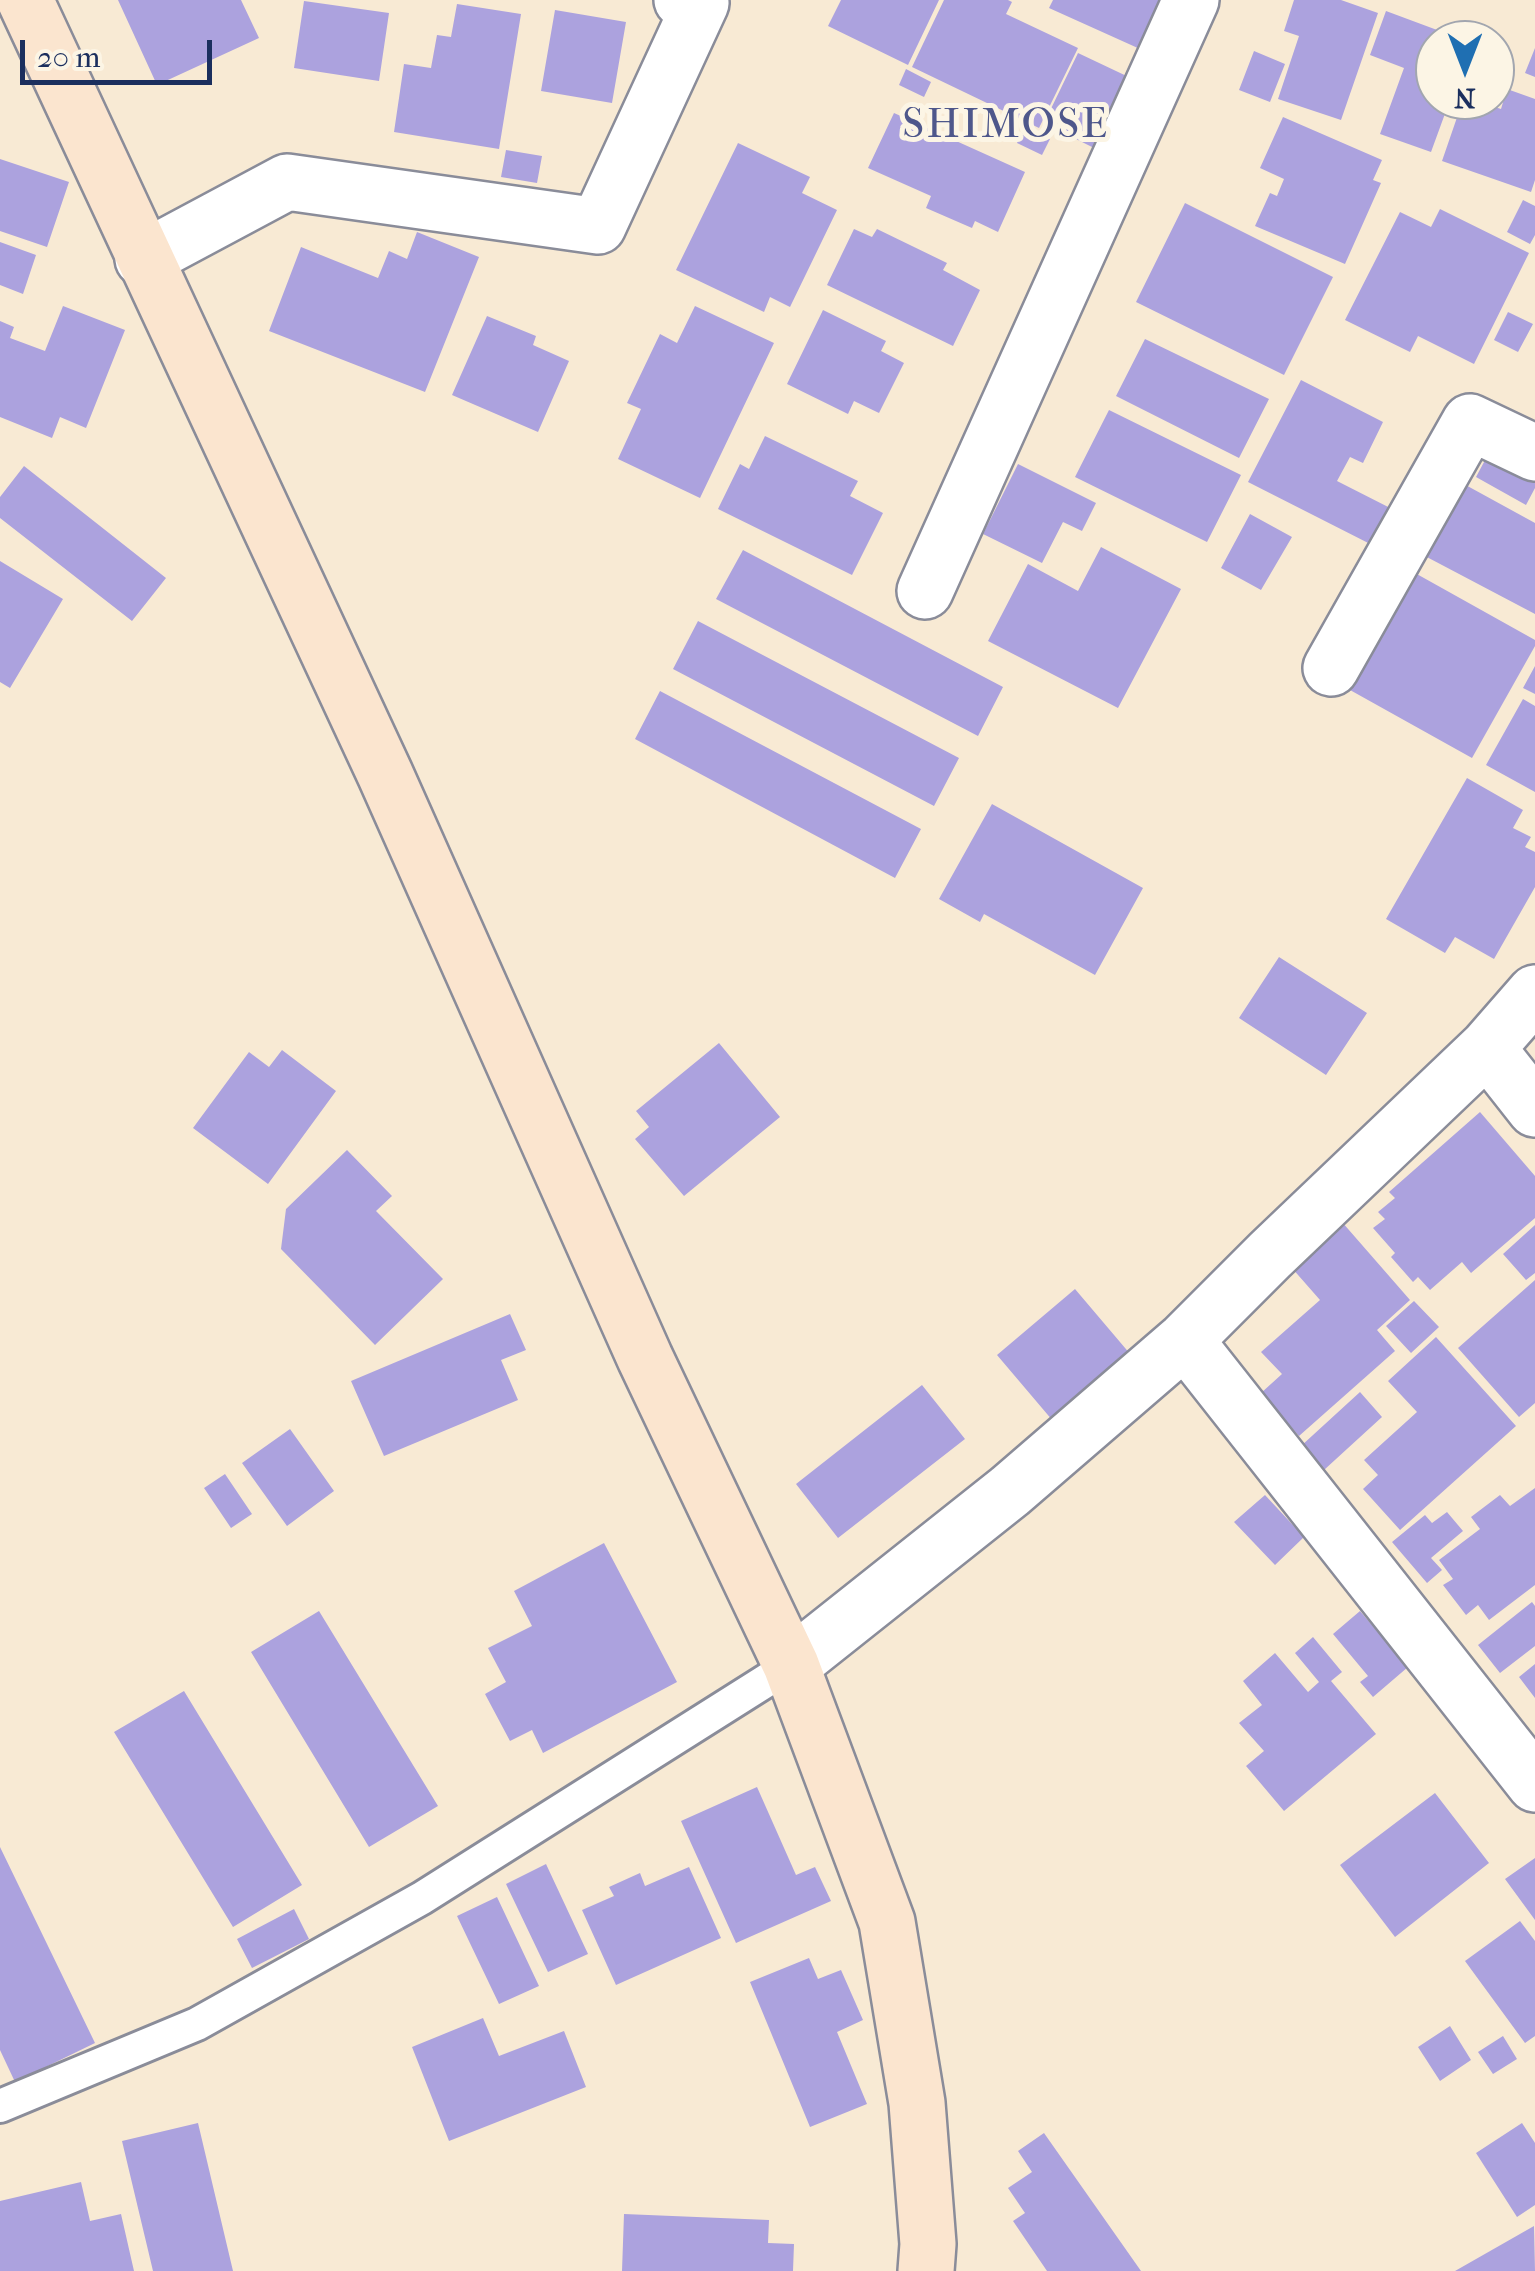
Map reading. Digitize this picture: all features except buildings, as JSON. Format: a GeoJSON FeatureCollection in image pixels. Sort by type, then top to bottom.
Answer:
{"type":"FeatureCollection","features":[{"type":"Feature","properties":{"kind":"street"},"geometry":{"type":"LineString","coordinates":[[24,0],[384,774],[645,1358],[791,1665],[887,1922],[918,2103],[928,2244],[926,2271]]}},
{"type":"Feature","properties":{"kind":"street"},"geometry":{"type":"LineString","coordinates":[[143,259],[286,182],[598,226],[701,3],[682,0]]}},
{"type":"Feature","properties":{"kind":"street"},"geometry":{"type":"LineString","coordinates":[[925,591],[1191,0]]}},
{"type":"Feature","properties":{"kind":"street"},"geometry":{"type":"LineString","coordinates":[[1331,668],[1470,422],[1535,453]]}},
{"type":"Feature","properties":{"kind":"street"},"geometry":{"type":"LineString","coordinates":[[791,1665],[1010,1492],[1186,1340],[1487,1048],[1535,993]]}},
{"type":"Feature","properties":{"kind":"street"},"geometry":{"type":"LineString","coordinates":[[1487,1048],[1535,1109]]}},
{"type":"Feature","properties":{"kind":"street"},"geometry":{"type":"LineString","coordinates":[[1186,1340],[1535,1784]]}},
{"type":"Feature","properties":{"kind":"lane"},"geometry":{"type":"LineString","coordinates":[[0,2106],[198,2024],[422,1898],[791,1665]]}},
{"type":"Feature","properties":{"kind":"district","name":"SHIMOSE"},"geometry":{"type":"Point","coordinates":[1006,127]}}]}
